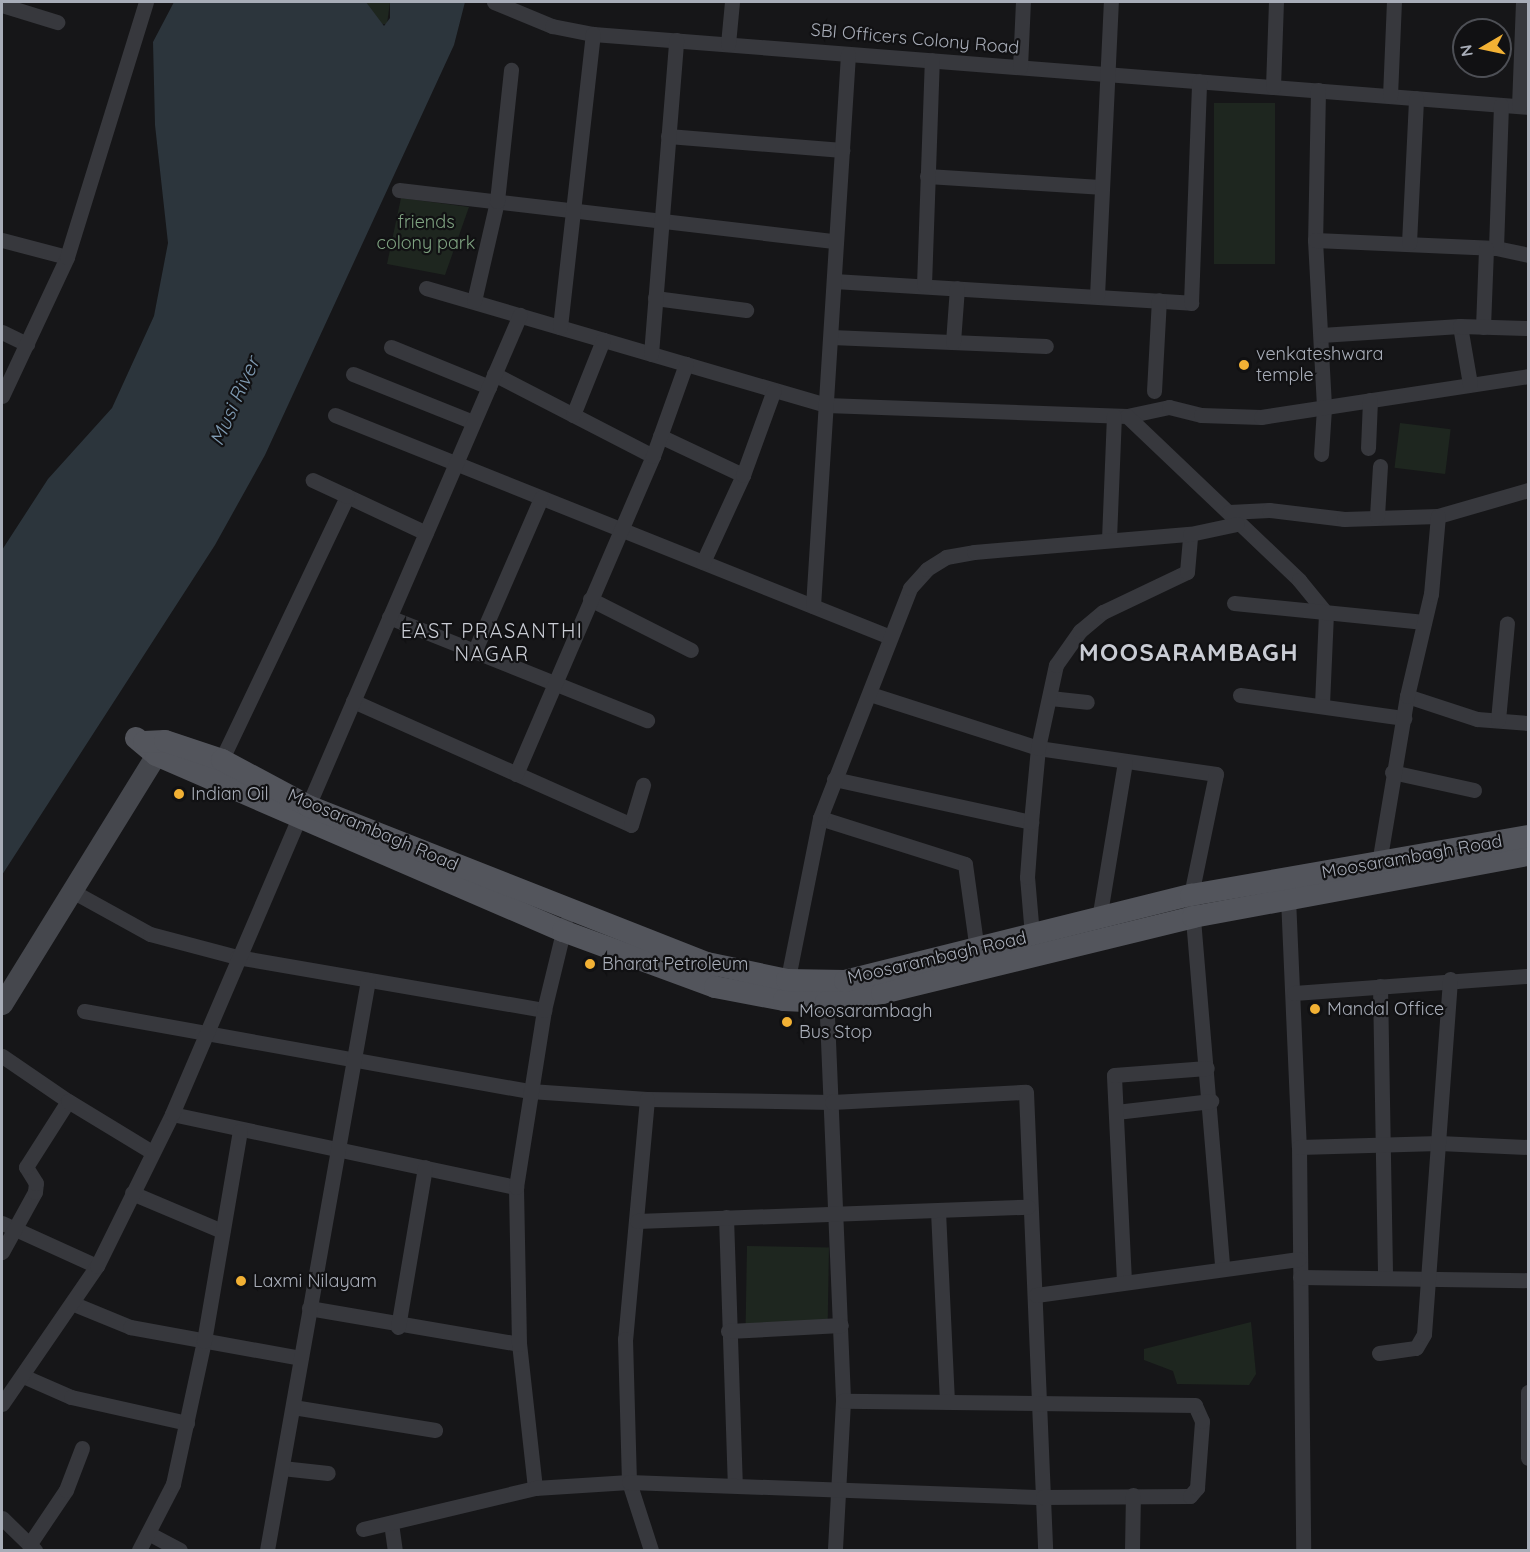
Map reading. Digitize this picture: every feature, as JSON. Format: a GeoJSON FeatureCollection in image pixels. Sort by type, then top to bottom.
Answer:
{"type":"FeatureCollection","features":[{"type":"Feature","properties":{"kind":"main road","name":"Moosarambagh Road"},"geometry":{"type":"LineString","coordinates":[[150,744],[217,768],[303,812],[566,920],[708,963],[786,990],[826,992],[1192,906],[1288,898],[1528,836]]}},
{"type":"Feature","properties":{"kind":"main road","name":"Moosarambagh Road"},"geometry":{"type":"LineString","coordinates":[[826,992],[1032,935],[1099,920],[1378,873],[1528,855]]}},
{"type":"Feature","properties":{"kind":"street"},"geometry":{"type":"LineString","coordinates":[[2,396],[67,257],[146,2]]}},
{"type":"Feature","properties":{"kind":"street","name":"SBI Officers Colony Road"},"geometry":{"type":"LineString","coordinates":[[494,2],[552,26],[593,34],[1524,107]]}},
{"type":"Feature","properties":{"kind":"street"},"geometry":{"type":"LineString","coordinates":[[728,44],[732,2]]}},
{"type":"Feature","properties":{"kind":"street"},"geometry":{"type":"LineString","coordinates":[[1020,67],[1023,2]]}},
{"type":"Feature","properties":{"kind":"street"},"geometry":{"type":"LineString","coordinates":[[1097,296],[1100,187],[1111,2]]}},
{"type":"Feature","properties":{"kind":"street"},"geometry":{"type":"LineString","coordinates":[[1272,87],[1276,2]]}},
{"type":"Feature","properties":{"kind":"street"},"geometry":{"type":"LineString","coordinates":[[1390,96],[1394,2]]}},
{"type":"Feature","properties":{"kind":"street"},"geometry":{"type":"LineString","coordinates":[[2,5],[57,22]]}},
{"type":"Feature","properties":{"kind":"street"},"geometry":{"type":"LineString","coordinates":[[1524,107],[1525,8]]}},
{"type":"Feature","properties":{"kind":"street"},"geometry":{"type":"LineString","coordinates":[[560,327],[593,34]]}},
{"type":"Feature","properties":{"kind":"street"},"geometry":{"type":"LineString","coordinates":[[651,354],[676,40]]}},
{"type":"Feature","properties":{"kind":"street"},"geometry":{"type":"LineString","coordinates":[[813,606],[848,54]]}},
{"type":"Feature","properties":{"kind":"street"},"geometry":{"type":"LineString","coordinates":[[924,285],[932,60]]}},
{"type":"Feature","properties":{"kind":"street"},"geometry":{"type":"LineString","coordinates":[[474,301],[497,201],[511,70]]}},
{"type":"Feature","properties":{"kind":"street"},"geometry":{"type":"LineString","coordinates":[[834,281],[1191,303],[1199,81]]}},
{"type":"Feature","properties":{"kind":"street"},"geometry":{"type":"LineString","coordinates":[[1318,90],[1315,240],[1324,408],[1321,454]]}},
{"type":"Feature","properties":{"kind":"street"},"geometry":{"type":"LineString","coordinates":[[1409,243],[1416,98]]}},
{"type":"Feature","properties":{"kind":"street"},"geometry":{"type":"LineString","coordinates":[[1483,327],[1501,105]]}},
{"type":"Feature","properties":{"kind":"street"},"geometry":{"type":"LineString","coordinates":[[668,136],[842,150]]}},
{"type":"Feature","properties":{"kind":"street"},"geometry":{"type":"LineString","coordinates":[[927,176],[1100,187]]}},
{"type":"Feature","properties":{"kind":"street"},"geometry":{"type":"LineString","coordinates":[[399,190],[836,241]]}},
{"type":"Feature","properties":{"kind":"street"},"geometry":{"type":"LineString","coordinates":[[2,240],[67,257]]}},
{"type":"Feature","properties":{"kind":"street"},"geometry":{"type":"LineString","coordinates":[[1315,240],[1491,248],[1528,255]]}},
{"type":"Feature","properties":{"kind":"street"},"geometry":{"type":"LineString","coordinates":[[426,288],[826,405],[1121,416],[1169,407],[1201,415],[1261,417],[1528,376]]}},
{"type":"Feature","properties":{"kind":"street"},"geometry":{"type":"LineString","coordinates":[[953,342],[957,288]]}},
{"type":"Feature","properties":{"kind":"street"},"geometry":{"type":"LineString","coordinates":[[656,298],[746,310]]}},
{"type":"Feature","properties":{"kind":"street"},"geometry":{"type":"LineString","coordinates":[[1154,391],[1159,300]]}},
{"type":"Feature","properties":{"kind":"street"},"geometry":{"type":"LineString","coordinates":[[2,1404],[74,1304],[97,1266],[172,1113],[202,1036],[353,701],[520,315]]}},
{"type":"Feature","properties":{"kind":"street"},"geometry":{"type":"LineString","coordinates":[[1321,335],[1460,327],[1528,328]]}},
{"type":"Feature","properties":{"kind":"street"},"geometry":{"type":"LineString","coordinates":[[1460,327],[1470,384]]}},
{"type":"Feature","properties":{"kind":"street"},"geometry":{"type":"LineString","coordinates":[[2,332],[27,344]]}},
{"type":"Feature","properties":{"kind":"street"},"geometry":{"type":"LineString","coordinates":[[831,337],[1046,346]]}},
{"type":"Feature","properties":{"kind":"street"},"geometry":{"type":"LineString","coordinates":[[573,415],[603,340]]}},
{"type":"Feature","properties":{"kind":"street"},"geometry":{"type":"LineString","coordinates":[[391,347],[491,380],[573,415],[653,456]]}},
{"type":"Feature","properties":{"kind":"street"},"geometry":{"type":"LineString","coordinates":[[516,774],[653,456],[686,364]]}},
{"type":"Feature","properties":{"kind":"street"},"geometry":{"type":"LineString","coordinates":[[353,374],[473,422]]}},
{"type":"Feature","properties":{"kind":"street"},"geometry":{"type":"LineString","coordinates":[[703,562],[743,475],[774,390]]}},
{"type":"Feature","properties":{"kind":"street"},"geometry":{"type":"LineString","coordinates":[[1368,448],[1370,400]]}},
{"type":"Feature","properties":{"kind":"street"},"geometry":{"type":"LineString","coordinates":[[335,415],[890,637]]}},
{"type":"Feature","properties":{"kind":"street"},"geometry":{"type":"LineString","coordinates":[[1121,416],[1299,580],[1326,613],[1322,705]]}},
{"type":"Feature","properties":{"kind":"street"},"geometry":{"type":"LineString","coordinates":[[1109,539],[1121,416]]}},
{"type":"Feature","properties":{"kind":"street"},"geometry":{"type":"LineString","coordinates":[[660,436],[743,475]]}},
{"type":"Feature","properties":{"kind":"street"},"geometry":{"type":"LineString","coordinates":[[1377,516],[1380,466]]}},
{"type":"Feature","properties":{"kind":"street"},"geometry":{"type":"LineString","coordinates":[[312,480],[426,533]]}},
{"type":"Feature","properties":{"kind":"street"},"geometry":{"type":"LineString","coordinates":[[786,990],[820,818],[834,779],[870,694],[910,588],[946,557],[1109,539],[1190,534],[1233,518],[1269,510],[1344,519],[1377,516],[1438,516],[1528,490]]}},
{"type":"Feature","properties":{"kind":"street"},"geometry":{"type":"LineString","coordinates":[[217,768],[347,495]]}},
{"type":"Feature","properties":{"kind":"street"},"geometry":{"type":"LineString","coordinates":[[475,650],[541,498]]}},
{"type":"Feature","properties":{"kind":"street"},"geometry":{"type":"LineString","coordinates":[[1378,873],[1392,772],[1431,594],[1438,516]]}},
{"type":"Feature","properties":{"kind":"street"},"geometry":{"type":"LineString","coordinates":[[1032,935],[1027,877],[1031,822],[1038,748],[1056,665],[1080,631],[1103,612],[1187,572],[1190,534]]}},
{"type":"Feature","properties":{"kind":"street"},"geometry":{"type":"LineString","coordinates":[[590,599],[691,650]]}},
{"type":"Feature","properties":{"kind":"street"},"geometry":{"type":"LineString","coordinates":[[1234,603],[1424,622]]}},
{"type":"Feature","properties":{"kind":"street"},"geometry":{"type":"LineString","coordinates":[[389,617],[646,720]]}},
{"type":"Feature","properties":{"kind":"street"},"geometry":{"type":"LineString","coordinates":[[1498,720],[1507,623]]}},
{"type":"Feature","properties":{"kind":"street"},"geometry":{"type":"LineString","coordinates":[[870,694],[1038,748],[1216,774],[1192,906],[1211,1101],[1222,1266]]}},
{"type":"Feature","properties":{"kind":"street"},"geometry":{"type":"LineString","coordinates":[[1240,696],[1322,705],[1404,718]]}},
{"type":"Feature","properties":{"kind":"street"},"geometry":{"type":"LineString","coordinates":[[1407,696],[1477,718],[1528,723]]}},
{"type":"Feature","properties":{"kind":"street"},"geometry":{"type":"LineString","coordinates":[[1050,698],[1087,702]]}},
{"type":"Feature","properties":{"kind":"street"},"geometry":{"type":"LineString","coordinates":[[353,701],[631,825],[643,785]]}},
{"type":"Feature","properties":{"kind":"street"},"geometry":{"type":"LineString","coordinates":[[2,1004],[72,891],[150,744]]}},
{"type":"Feature","properties":{"kind":"street"},"geometry":{"type":"LineString","coordinates":[[1099,920],[1125,762]]}},
{"type":"Feature","properties":{"kind":"street"},"geometry":{"type":"LineString","coordinates":[[1392,772],[1474,790]]}},
{"type":"Feature","properties":{"kind":"street"},"geometry":{"type":"LineString","coordinates":[[834,779],[1031,822]]}},
{"type":"Feature","properties":{"kind":"street"},"geometry":{"type":"LineString","coordinates":[[820,818],[965,864],[977,950]]}},
{"type":"Feature","properties":{"kind":"street"},"geometry":{"type":"LineString","coordinates":[[72,891],[150,934],[237,957],[544,1010]]}},
{"type":"Feature","properties":{"kind":"street"},"geometry":{"type":"LineString","coordinates":[[1288,898],[1294,993],[1299,1147],[1303,1551]]}},
{"type":"Feature","properties":{"kind":"street"},"geometry":{"type":"LineString","coordinates":[[536,1488],[519,1344],[516,1187],[544,1010],[566,920]]}},
{"type":"Feature","properties":{"kind":"street"},"geometry":{"type":"LineString","coordinates":[[1294,993],[1450,979],[1528,976]]}},
{"type":"Feature","properties":{"kind":"street"},"geometry":{"type":"LineString","coordinates":[[1379,1353],[1421,1344],[1429,1277],[1450,979]]}},
{"type":"Feature","properties":{"kind":"street"},"geometry":{"type":"LineString","coordinates":[[267,1551],[368,980]]}},
{"type":"Feature","properties":{"kind":"street"},"geometry":{"type":"LineString","coordinates":[[1380,986],[1385,1276]]}},
{"type":"Feature","properties":{"kind":"street"},"geometry":{"type":"LineString","coordinates":[[826,992],[838,1213],[843,1401],[842,1493],[835,1551]]}},
{"type":"Feature","properties":{"kind":"street"},"geometry":{"type":"LineString","coordinates":[[84,1011],[202,1036],[530,1091],[647,1099],[832,1102],[1026,1092],[1028,1208],[1036,1295],[1045,1551]]}},
{"type":"Feature","properties":{"kind":"street"},"geometry":{"type":"LineString","coordinates":[[2,1056],[68,1101],[152,1152]]}},
{"type":"Feature","properties":{"kind":"street"},"geometry":{"type":"LineString","coordinates":[[1124,1281],[1114,1075],[1207,1068]]}},
{"type":"Feature","properties":{"kind":"street"},"geometry":{"type":"LineString","coordinates":[[647,1099],[625,1339],[629,1482],[651,1551]]}},
{"type":"Feature","properties":{"kind":"street"},"geometry":{"type":"LineString","coordinates":[[2,1251],[16,1230],[35,1192],[36,1183],[26,1167],[68,1101]]}},
{"type":"Feature","properties":{"kind":"street"},"geometry":{"type":"LineString","coordinates":[[1116,1112],[1211,1101]]}},
{"type":"Feature","properties":{"kind":"street"},"geometry":{"type":"LineString","coordinates":[[172,1113],[240,1131],[516,1187]]}},
{"type":"Feature","properties":{"kind":"street"},"geometry":{"type":"LineString","coordinates":[[139,1551],[173,1484],[204,1341],[240,1131]]}},
{"type":"Feature","properties":{"kind":"street"},"geometry":{"type":"LineString","coordinates":[[1299,1147],[1439,1143],[1528,1147]]}},
{"type":"Feature","properties":{"kind":"street"},"geometry":{"type":"LineString","coordinates":[[398,1327],[425,1167]]}},
{"type":"Feature","properties":{"kind":"street"},"geometry":{"type":"LineString","coordinates":[[132,1193],[222,1231]]}},
{"type":"Feature","properties":{"kind":"street"},"geometry":{"type":"LineString","coordinates":[[637,1221],[1028,1208]]}},
{"type":"Feature","properties":{"kind":"street"},"geometry":{"type":"LineString","coordinates":[[938,1211],[947,1402]]}},
{"type":"Feature","properties":{"kind":"street"},"geometry":{"type":"LineString","coordinates":[[726,1217],[728,1331],[735,1485]]}},
{"type":"Feature","properties":{"kind":"street"},"geometry":{"type":"LineString","coordinates":[[2,1223],[97,1266]]}},
{"type":"Feature","properties":{"kind":"street"},"geometry":{"type":"LineString","coordinates":[[1036,1295],[1222,1266],[1299,1259]]}},
{"type":"Feature","properties":{"kind":"street"},"geometry":{"type":"LineString","coordinates":[[1300,1276],[1528,1280]]}},
{"type":"Feature","properties":{"kind":"street"},"geometry":{"type":"LineString","coordinates":[[74,1304],[130,1327],[300,1358]]}},
{"type":"Feature","properties":{"kind":"street"},"geometry":{"type":"LineString","coordinates":[[309,1308],[398,1327],[519,1344]]}},
{"type":"Feature","properties":{"kind":"street"},"geometry":{"type":"LineString","coordinates":[[728,1331],[841,1325]]}},
{"type":"Feature","properties":{"kind":"street"},"geometry":{"type":"LineString","coordinates":[[23,1377],[71,1397],[187,1424]]}},
{"type":"Feature","properties":{"kind":"street"},"geometry":{"type":"LineString","coordinates":[[1528,1392],[1528,1458]]}},
{"type":"Feature","properties":{"kind":"street"},"geometry":{"type":"LineString","coordinates":[[363,1529],[536,1488],[629,1482],[735,1485],[842,1493],[1044,1497],[1194,1495],[1202,1421],[1196,1405],[843,1401]]}},
{"type":"Feature","properties":{"kind":"street"},"geometry":{"type":"LineString","coordinates":[[293,1407],[435,1430]]}},
{"type":"Feature","properties":{"kind":"street"},"geometry":{"type":"LineString","coordinates":[[2,1518],[32,1548],[66,1490],[82,1448]]}},
{"type":"Feature","properties":{"kind":"street"},"geometry":{"type":"LineString","coordinates":[[282,1468],[328,1473]]}},
{"type":"Feature","properties":{"kind":"street"},"geometry":{"type":"LineString","coordinates":[[1132,1551],[1133,1495]]}},
{"type":"Feature","properties":{"kind":"street"},"geometry":{"type":"LineString","coordinates":[[391,1522],[395,1550]]}},
{"type":"Feature","properties":{"kind":"street"},"geometry":{"type":"LineString","coordinates":[[148,1533],[180,1551]]}},
{"type":"Feature","properties":{"kind":"green space"},"geometry":{"type":"Polygon","coordinates":[[[366,2],[390,2],[387,24],[379,24],[366,2]]]}},
{"type":"Feature","properties":{"kind":"green space"},"geometry":{"type":"Polygon","coordinates":[[[1214,103],[1275,103],[1275,264],[1214,264],[1214,103]]]}},
{"type":"Feature","properties":{"kind":"green space","name":"friends colony park"},"geometry":{"type":"Polygon","coordinates":[[[401,198],[469,207],[445,275],[387,264],[401,198]]]}},
{"type":"Feature","properties":{"kind":"green space"},"geometry":{"type":"Polygon","coordinates":[[[1400,423],[1451,429],[1445,474],[1395,468],[1400,423]]]}},
{"type":"Feature","properties":{"kind":"green space"},"geometry":{"type":"Polygon","coordinates":[[[747,1246],[829,1247],[828,1326],[746,1325],[747,1246]]]}},
{"type":"Feature","properties":{"kind":"green space"},"geometry":{"type":"Polygon","coordinates":[[[1251,1322],[1256,1374],[1249,1385],[1177,1384],[1173,1371],[1144,1360],[1144,1349],[1251,1322]]]}},
{"type":"Feature","properties":{"kind":"water","name":"Musi River"},"geometry":{"type":"Polygon","coordinates":[[[174,2],[366,2],[384,26],[390,18],[390,2],[465,2],[454,45],[265,455],[215,545],[2,875],[2,550],[48,479],[112,408],[154,316],[168,243],[155,125],[153,42],[174,2]]]}},
{"type":"Feature","properties":{"kind":"place","name":"venkateshwara temple"},"geometry":{"type":"Point","coordinates":[1244,365]}},
{"type":"Feature","properties":{"kind":"place","name":"Indian Oil"},"geometry":{"type":"Point","coordinates":[179,794]}},
{"type":"Feature","properties":{"kind":"place","name":"Bharat Petroleum"},"geometry":{"type":"Point","coordinates":[590,964]}},
{"type":"Feature","properties":{"kind":"place","name":"Mandal Office"},"geometry":{"type":"Point","coordinates":[1315,1009]}},
{"type":"Feature","properties":{"kind":"place","name":"Moosarambagh Bus Stop"},"geometry":{"type":"Point","coordinates":[787,1022]}},
{"type":"Feature","properties":{"kind":"place","name":"Laxmi Nilayam"},"geometry":{"type":"Point","coordinates":[241,1281]}},
{"type":"Feature","properties":{"kind":"district","name":"EAST PRASANTHI NAGAR"},"geometry":{"type":"Point","coordinates":[492,642]}},
{"type":"Feature","properties":{"kind":"district","name":"MOOSARAMBAGH"},"geometry":{"type":"Point","coordinates":[1189,653]}}]}
